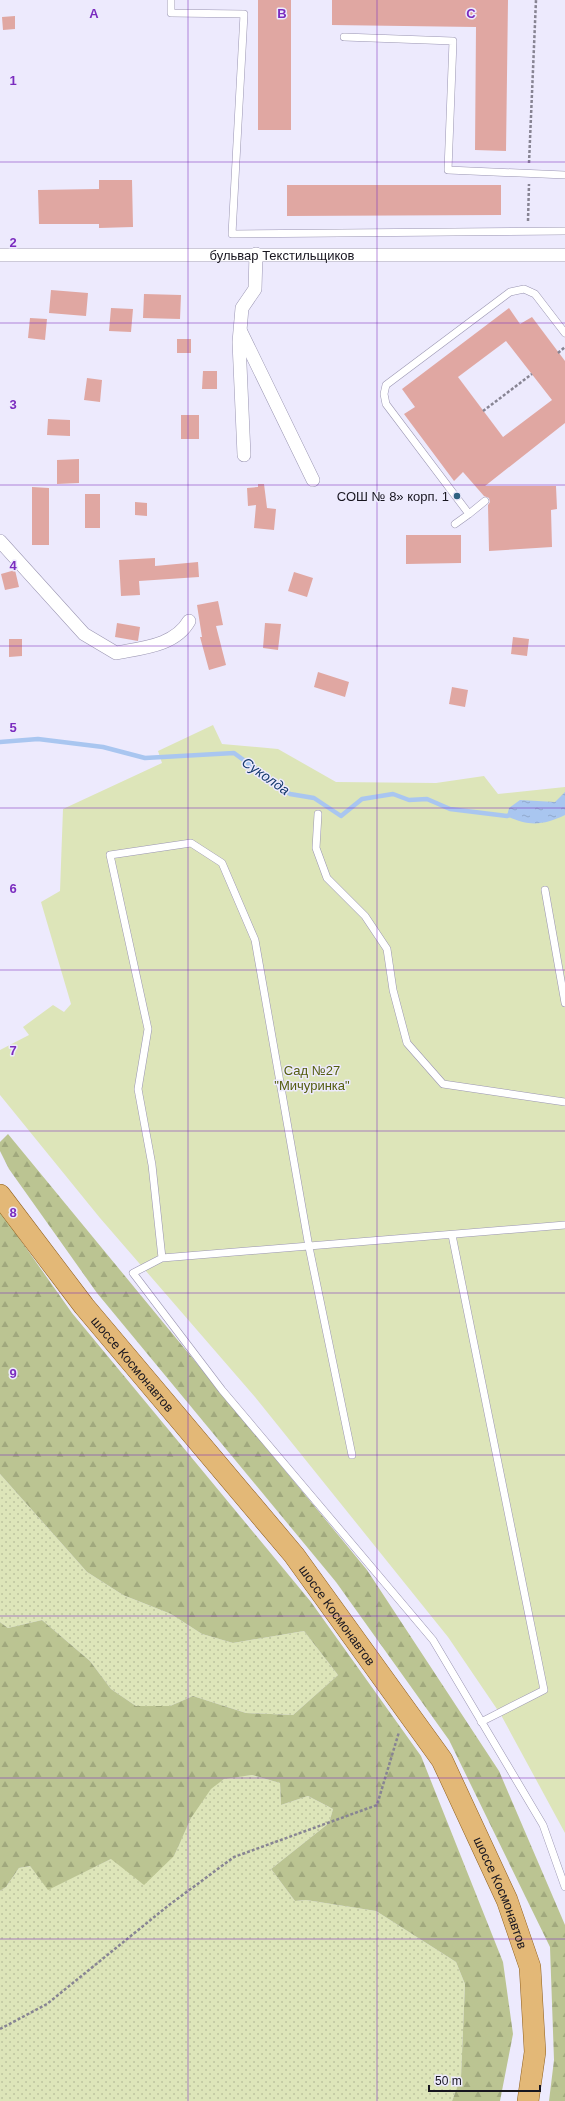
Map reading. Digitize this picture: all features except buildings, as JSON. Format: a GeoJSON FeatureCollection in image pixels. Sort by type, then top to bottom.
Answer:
{"type":"FeatureCollection","features":[{"type":"Feature","properties":{"kind":"main road","name":"шоссе Космонавтов"},"geometry":{"type":"LineString","coordinates":[[0,1195],[84,1306],[294,1555],[442,1760],[507,1900],[530,1967],[535,2052],[528,2101]]}},
{"type":"Feature","properties":{"kind":"street"},"geometry":{"type":"LineString","coordinates":[[244,455],[240,330],[242,308],[255,289],[256,254]]}},
{"type":"Feature","properties":{"kind":"street","name":"бульвар Текстильщиков"},"geometry":{"type":"LineString","coordinates":[[0,255],[565,255]]}},
{"type":"Feature","properties":{"kind":"street"},"geometry":{"type":"LineString","coordinates":[[240,330],[313,480]]}},
{"type":"Feature","properties":{"kind":"street"},"geometry":{"type":"LineString","coordinates":[[0,541],[84,634],[116,653],[157,645],[184,631],[189,621]]}},
{"type":"Feature","properties":{"kind":"lane"},"geometry":{"type":"LineString","coordinates":[[171,0],[171,12],[244,14],[232,234],[565,231]]}},
{"type":"Feature","properties":{"kind":"lane"},"geometry":{"type":"LineString","coordinates":[[344,37],[454,41],[448,170],[565,175]]}},
{"type":"Feature","properties":{"kind":"lane"},"geometry":{"type":"LineString","coordinates":[[469,514],[386,404],[384,394],[386,385],[510,292],[524,289],[535,294],[565,333]]}},
{"type":"Feature","properties":{"kind":"lane"},"geometry":{"type":"LineString","coordinates":[[455,524],[485,502]]}},
{"type":"Feature","properties":{"kind":"lane"},"geometry":{"type":"LineString","coordinates":[[318,814],[316,848],[326,878],[365,916],[387,949],[393,990],[408,1043],[443,1084],[565,1102]]}},
{"type":"Feature","properties":{"kind":"lane"},"geometry":{"type":"LineString","coordinates":[[162,1258],[152,1165],[138,1089],[148,1029],[110,855],[191,843],[222,863],[255,940],[309,1247],[352,1455]]}},
{"type":"Feature","properties":{"kind":"lane"},"geometry":{"type":"LineString","coordinates":[[545,890],[565,1003]]}},
{"type":"Feature","properties":{"kind":"lane"},"geometry":{"type":"LineString","coordinates":[[565,1225],[162,1258],[133,1273],[222,1390],[433,1640],[543,1824],[565,1887]]}},
{"type":"Feature","properties":{"kind":"lane"},"geometry":{"type":"LineString","coordinates":[[452,1235],[544,1690],[481,1722]]}},
{"type":"Feature","properties":{"kind":"path"},"geometry":{"type":"LineString","coordinates":[[528,231],[536,0]]}},
{"type":"Feature","properties":{"kind":"path"},"geometry":{"type":"LineString","coordinates":[[558,352],[565,348]]}},
{"type":"Feature","properties":{"kind":"path"},"geometry":{"type":"LineString","coordinates":[[483,411],[532,374]]}},
{"type":"Feature","properties":{"kind":"path"},"geometry":{"type":"LineString","coordinates":[[0,2029],[47,2004],[169,1905],[234,1856],[377,1806],[406,1710]]}},
{"type":"Feature","properties":{"kind":"green space","name":"Сад №27 \"Мичуринка\""},"geometry":{"type":"Polygon","coordinates":[[[213,725],[222,744],[278,749],[336,782],[436,783],[484,776],[498,794],[565,787],[565,1833],[501,1715],[448,1637],[255,1397],[100,1218],[0,1095],[0,1050],[29,1035],[23,1027],[53,1005],[64,1012],[71,1004],[41,902],[60,891],[63,809],[162,763],[158,751],[213,725]]]}},
{"type":"Feature","properties":{"kind":"green space"},"geometry":{"type":"Polygon","coordinates":[[[8,1134],[367,1570],[499,1771],[565,1925],[565,2101],[549,2101],[554,2060],[550,1947],[449,1740],[336,1582],[97,1293],[9,1169],[0,1151],[0,1142],[8,1134]]]}},
{"type":"Feature","properties":{"kind":"green space"},"geometry":{"type":"Polygon","coordinates":[[[0,1211],[72,1313],[311,1602],[421,1756],[503,1962],[513,2034],[500,2101],[452,2101],[461,2077],[465,1984],[456,1962],[376,1911],[306,1900],[295,1901],[271,1869],[329,1823],[333,1809],[308,1796],[281,1805],[280,1783],[252,1775],[224,1779],[211,1789],[191,1818],[174,1856],[144,1885],[111,1859],[48,1890],[30,1866],[19,1868],[6,1887],[0,1891],[0,1622],[8,1628],[42,1620],[90,1661],[111,1689],[136,1706],[170,1706],[193,1696],[246,1713],[293,1715],[338,1675],[304,1631],[233,1643],[202,1634],[171,1614],[123,1595],[87,1572],[0,1474],[0,1211]]]}},
{"type":"Feature","properties":{"kind":"green space"},"geometry":{"type":"Polygon","coordinates":[[[0,1474],[87,1572],[123,1595],[171,1614],[202,1634],[233,1643],[304,1631],[338,1675],[293,1715],[246,1713],[193,1696],[170,1706],[136,1706],[111,1689],[90,1661],[42,1620],[8,1628],[0,1622],[0,1474]]]}},
{"type":"Feature","properties":{"kind":"green space"},"geometry":{"type":"Polygon","coordinates":[[[252,1775],[280,1783],[281,1805],[308,1796],[333,1809],[329,1823],[271,1869],[295,1901],[306,1900],[376,1911],[456,1962],[465,1984],[461,2077],[452,2101],[0,2101],[0,1891],[6,1887],[19,1868],[30,1866],[48,1889],[111,1859],[174,1856],[194,1813],[207,1792],[215,1784],[224,1779],[252,1775]]]}},
{"type":"Feature","properties":{"kind":"water"},"geometry":{"type":"Polygon","coordinates":[[[565,792],[565,815],[543,823],[522,822],[507,816],[509,808],[520,800],[555,802],[565,792]]]}},
{"type":"Feature","properties":{"kind":"waterway","name":"Суколда"},"geometry":{"type":"LineString","coordinates":[[0,742],[38,739],[103,747],[145,758],[234,753],[290,794],[314,798],[341,816],[362,799],[393,794],[409,800],[427,799],[450,809],[507,816],[513,814]]}},
{"type":"Feature","properties":{"kind":"place","name":"СОШ № 8» корп. 1"},"geometry":{"type":"Point","coordinates":[457,496]}}]}
